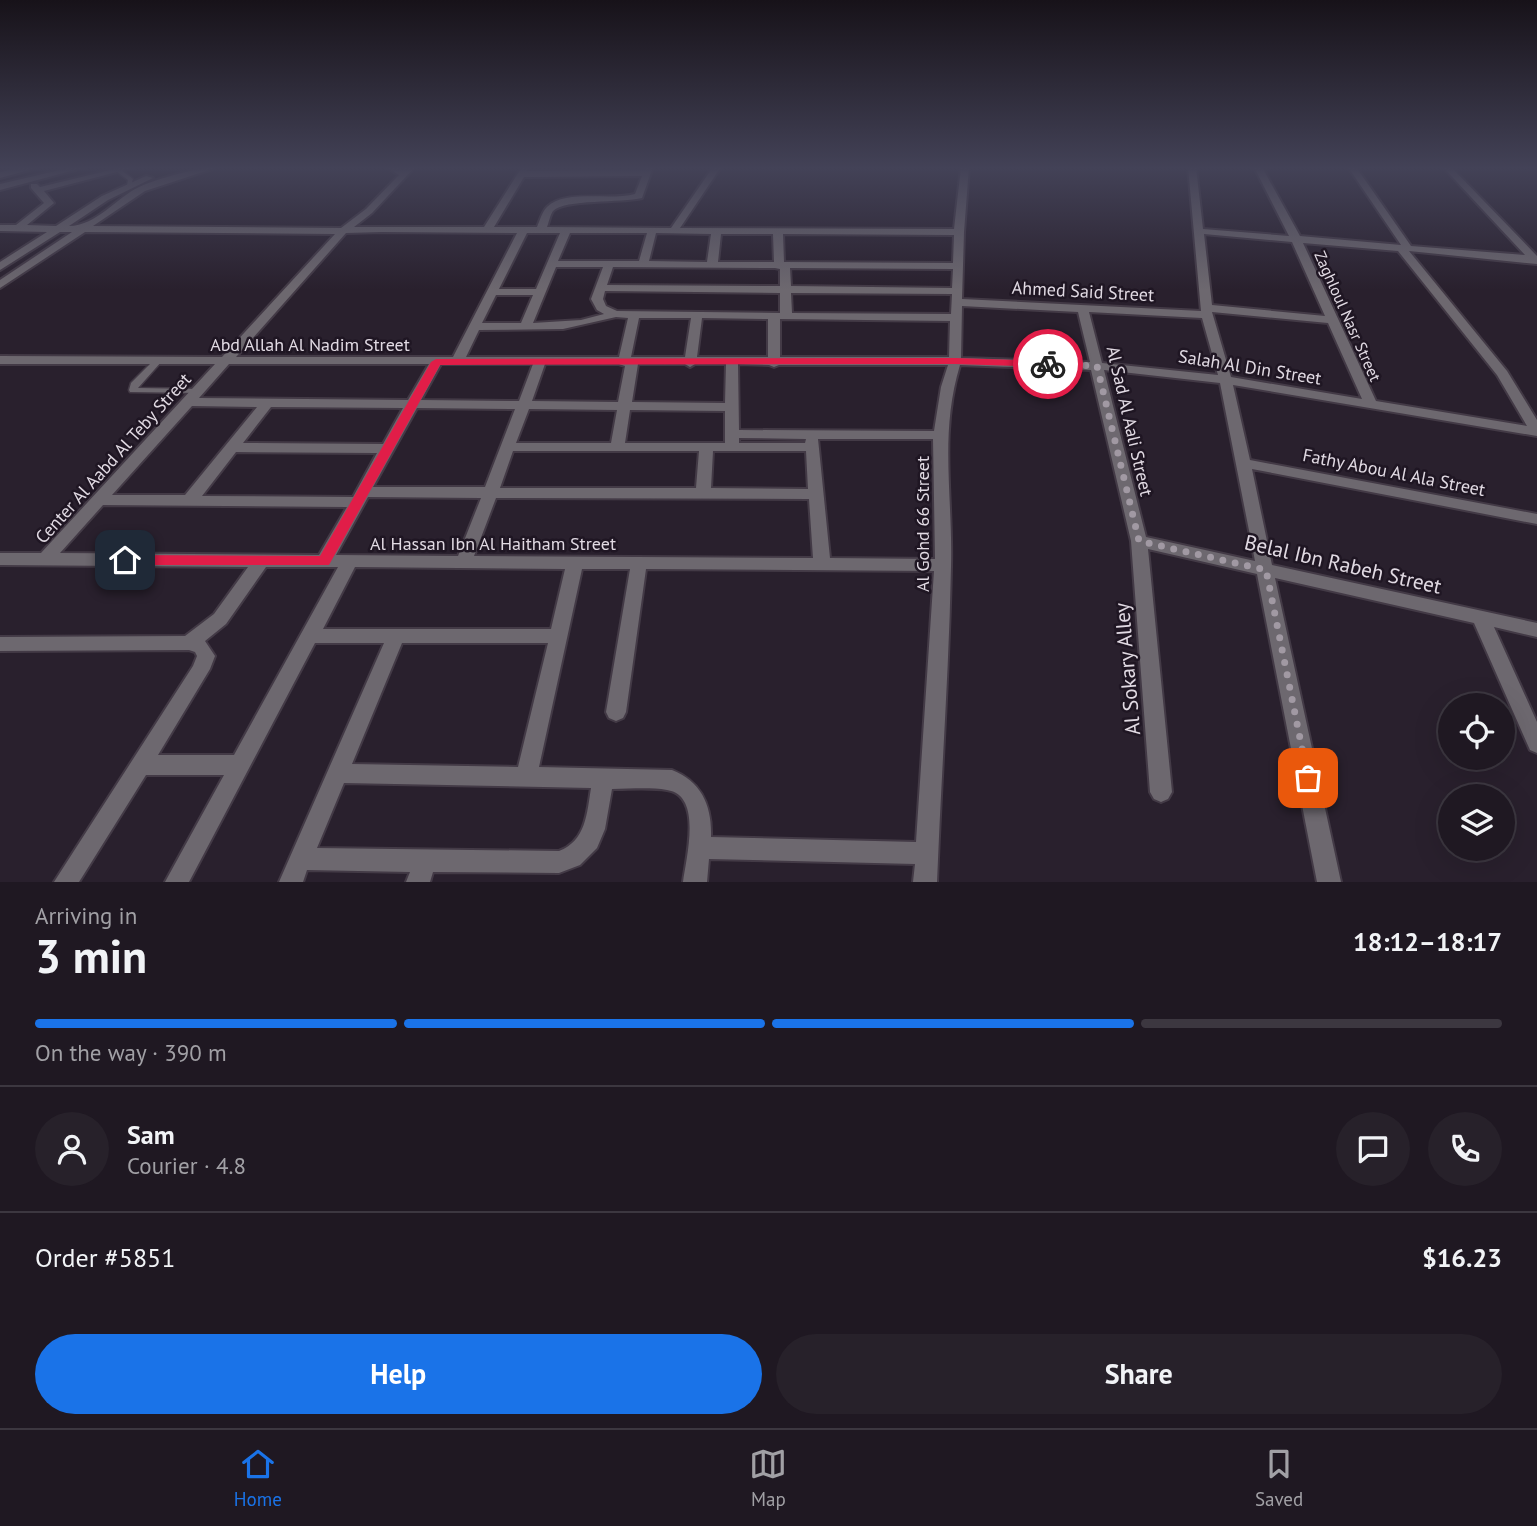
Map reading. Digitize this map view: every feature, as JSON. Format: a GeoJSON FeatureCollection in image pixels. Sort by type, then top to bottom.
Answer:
{"type":"FeatureCollection","features":[{"type":"Feature","properties":{"kind":"street"},"geometry":{"type":"LineString","coordinates":[[4,228],[41,208]]}},
{"type":"Feature","properties":{"kind":"street"},"geometry":{"type":"LineString","coordinates":[[0,267],[91,208]]}},
{"type":"Feature","properties":{"kind":"street"},"geometry":{"type":"LineString","coordinates":[[0,285],[114,208]]}},
{"type":"Feature","properties":{"kind":"street","name":"Center Al Aabd Al Teby Street"},"geometry":{"type":"LineString","coordinates":[[44,560],[343,231],[372,208]]}},
{"type":"Feature","properties":{"kind":"street"},"geometry":{"type":"LineString","coordinates":[[487,230],[500,208]]}},
{"type":"Feature","properties":{"kind":"street"},"geometry":{"type":"LineString","coordinates":[[541,230],[551,208]]}},
{"type":"Feature","properties":{"kind":"street"},"geometry":{"type":"LineString","coordinates":[[673,231],[689,208]]}},
{"type":"Feature","properties":{"kind":"street","name":"Al Gohd 66 Street"},"geometry":{"type":"LineString","coordinates":[[925,882],[943,565],[940,435],[943,404],[955,361],[961,208]]}},
{"type":"Feature","properties":{"kind":"street"},"geometry":{"type":"LineString","coordinates":[[1196,208],[1206,312],[1226,380],[1329,882]]}},
{"type":"Feature","properties":{"kind":"street","name":"Zaghloul Nasr Street"},"geometry":{"type":"LineString","coordinates":[[1280,208],[1371,404]]}},
{"type":"Feature","properties":{"kind":"street"},"geometry":{"type":"LineString","coordinates":[[1379,208],[1405,248],[1503,374],[1537,432]]}},
{"type":"Feature","properties":{"kind":"street"},"geometry":{"type":"LineString","coordinates":[[1486,208],[1536,260]]}},
{"type":"Feature","properties":{"kind":"street"},"geometry":{"type":"LineString","coordinates":[[4,228],[80,231],[382,229],[959,232]]}},
{"type":"Feature","properties":{"kind":"street"},"geometry":{"type":"LineString","coordinates":[[457,362],[523,230]]}},
{"type":"Feature","properties":{"kind":"street"},"geometry":{"type":"LineString","coordinates":[[526,326],[566,230]]}},
{"type":"Feature","properties":{"kind":"street"},"geometry":{"type":"LineString","coordinates":[[1198,230],[1536,260]]}},
{"type":"Feature","properties":{"kind":"street"},"geometry":{"type":"LineString","coordinates":[[643,265],[652,231]]}},
{"type":"Feature","properties":{"kind":"street"},"geometry":{"type":"LineString","coordinates":[[712,265],[716,231]]}},
{"type":"Feature","properties":{"kind":"street"},"geometry":{"type":"LineString","coordinates":[[774,363],[786,289],[778,232]]}},
{"type":"Feature","properties":{"kind":"street"},"geometry":{"type":"LineString","coordinates":[[552,264],[958,266]]}},
{"type":"Feature","properties":{"kind":"street"},"geometry":{"type":"LineString","coordinates":[[609,265],[597,299],[601,308],[615,314],[780,316],[957,303]]}},
{"type":"Feature","properties":{"kind":"street"},"geometry":{"type":"LineString","coordinates":[[601,288],[786,289],[957,303]]}},
{"type":"Feature","properties":{"kind":"street"},"geometry":{"type":"LineString","coordinates":[[492,292],[540,292]]}},
{"type":"Feature","properties":{"kind":"street","name":"Ahmed Said Street"},"geometry":{"type":"LineString","coordinates":[[957,303],[1206,312],[1332,320]]}},
{"type":"Feature","properties":{"kind":"street","name":"Al Sad Al Aali Street"},"geometry":{"type":"LineString","coordinates":[[1083,309],[1139,541]]}},
{"type":"Feature","properties":{"kind":"street"},"geometry":{"type":"LineString","coordinates":[[475,326],[582,324],[615,314]]}},
{"type":"Feature","properties":{"kind":"street"},"geometry":{"type":"LineString","coordinates":[[617,447],[625,407],[634,316]]}},
{"type":"Feature","properties":{"kind":"street"},"geometry":{"type":"LineString","coordinates":[[690,363],[697,316]]}},
{"type":"Feature","properties":{"kind":"street","name":"Abd Allah Al Nadim Street"},"geometry":{"type":"LineString","coordinates":[[0,360],[628,363],[955,361]]}},
{"type":"Feature","properties":{"kind":"street","name":"Salah Al Din Street"},"geometry":{"type":"LineString","coordinates":[[955,361],[1097,366],[1226,380],[1537,432]]}},
{"type":"Feature","properties":{"kind":"street"},"geometry":{"type":"LineString","coordinates":[[324,561],[436,362]]}},
{"type":"Feature","properties":{"kind":"street"},"geometry":{"type":"LineString","coordinates":[[464,562],[540,362]]}},
{"type":"Feature","properties":{"kind":"street"},"geometry":{"type":"LineString","coordinates":[[732,363],[732,440]]}},
{"type":"Feature","properties":{"kind":"street"},"geometry":{"type":"LineString","coordinates":[[188,402],[732,407]]}},
{"type":"Feature","properties":{"kind":"street"},"geometry":{"type":"LineString","coordinates":[[190,500],[267,403]]}},
{"type":"Feature","properties":{"kind":"street"},"geometry":{"type":"LineString","coordinates":[[508,447],[706,447],[732,440],[812,441],[940,435]]}},
{"type":"Feature","properties":{"kind":"street"},"geometry":{"type":"LineString","coordinates":[[812,441],[822,564]]}},
{"type":"Feature","properties":{"kind":"street"},"geometry":{"type":"LineString","coordinates":[[232,447],[388,449]]}},
{"type":"Feature","properties":{"kind":"street"},"geometry":{"type":"LineString","coordinates":[[703,493],[706,447]]}},
{"type":"Feature","properties":{"kind":"street","name":"Fathy Abou Al Ala Street"},"geometry":{"type":"LineString","coordinates":[[1243,463],[1537,519]]}},
{"type":"Feature","properties":{"kind":"street"},"geometry":{"type":"LineString","coordinates":[[99,499],[361,497],[491,492],[816,494]]}},
{"type":"Feature","properties":{"kind":"street","name":"Belal Ibn Rabeh Street"},"geometry":{"type":"LineString","coordinates":[[1139,541],[1537,630]]}},
{"type":"Feature","properties":{"kind":"street","name":"Al Sokary Alley"},"geometry":{"type":"LineString","coordinates":[[1139,541],[1161,792]]}},
{"type":"Feature","properties":{"kind":"street","name":"Al Hassan Ibn Al Haitham Street"},"geometry":{"type":"LineString","coordinates":[[0,559],[943,565]]}},
{"type":"Feature","properties":{"kind":"street"},"geometry":{"type":"LineString","coordinates":[[189,643],[220,619],[261,561]]}},
{"type":"Feature","properties":{"kind":"street"},"geometry":{"type":"LineString","coordinates":[[177,882],[350,561]]}},
{"type":"Feature","properties":{"kind":"street"},"geometry":{"type":"LineString","coordinates":[[526,777],[575,563]]}},
{"type":"Feature","properties":{"kind":"street"},"geometry":{"type":"LineString","coordinates":[[616,712],[639,563]]}},
{"type":"Feature","properties":{"kind":"street"},"geometry":{"type":"LineString","coordinates":[[1480,617],[1537,744]]}},
{"type":"Feature","properties":{"kind":"street"},"geometry":{"type":"LineString","coordinates":[[310,636],[558,636]]}},
{"type":"Feature","properties":{"kind":"street"},"geometry":{"type":"LineString","coordinates":[[291,882],[397,636]]}},
{"type":"Feature","properties":{"kind":"street"},"geometry":{"type":"LineString","coordinates":[[0,644],[189,643],[201,647],[206,656],[66,882]]}},
{"type":"Feature","properties":{"kind":"street"},"geometry":{"type":"LineString","coordinates":[[140,765],[240,765]]}},
{"type":"Feature","properties":{"kind":"street"},"geometry":{"type":"LineString","coordinates":[[338,773],[672,780],[687,786],[697,798],[701,813],[695,882]]}},
{"type":"Feature","properties":{"kind":"street"},"geometry":{"type":"LineString","coordinates":[[301,859],[421,871],[559,862],[574,858],[587,848],[593,834],[603,778]]}},
{"type":"Feature","properties":{"kind":"street"},"geometry":{"type":"LineString","coordinates":[[698,848],[927,853]]}},
{"type":"Feature","properties":{"kind":"lane"},"geometry":{"type":"LineString","coordinates":[[158,361],[134,385],[133,390],[198,391]]}},
{"type":"Feature","properties":{"kind":"way so far"},"geometry":{"type":"LineString","coordinates":[[1048,364],[1097,366],[1139,541],[1266,570],[1308,778]]}},
{"type":"Feature","properties":{"kind":"route"},"geometry":{"type":"LineString","coordinates":[[125,560],[324,561],[436,362],[955,361],[1048,364]]}}]}
